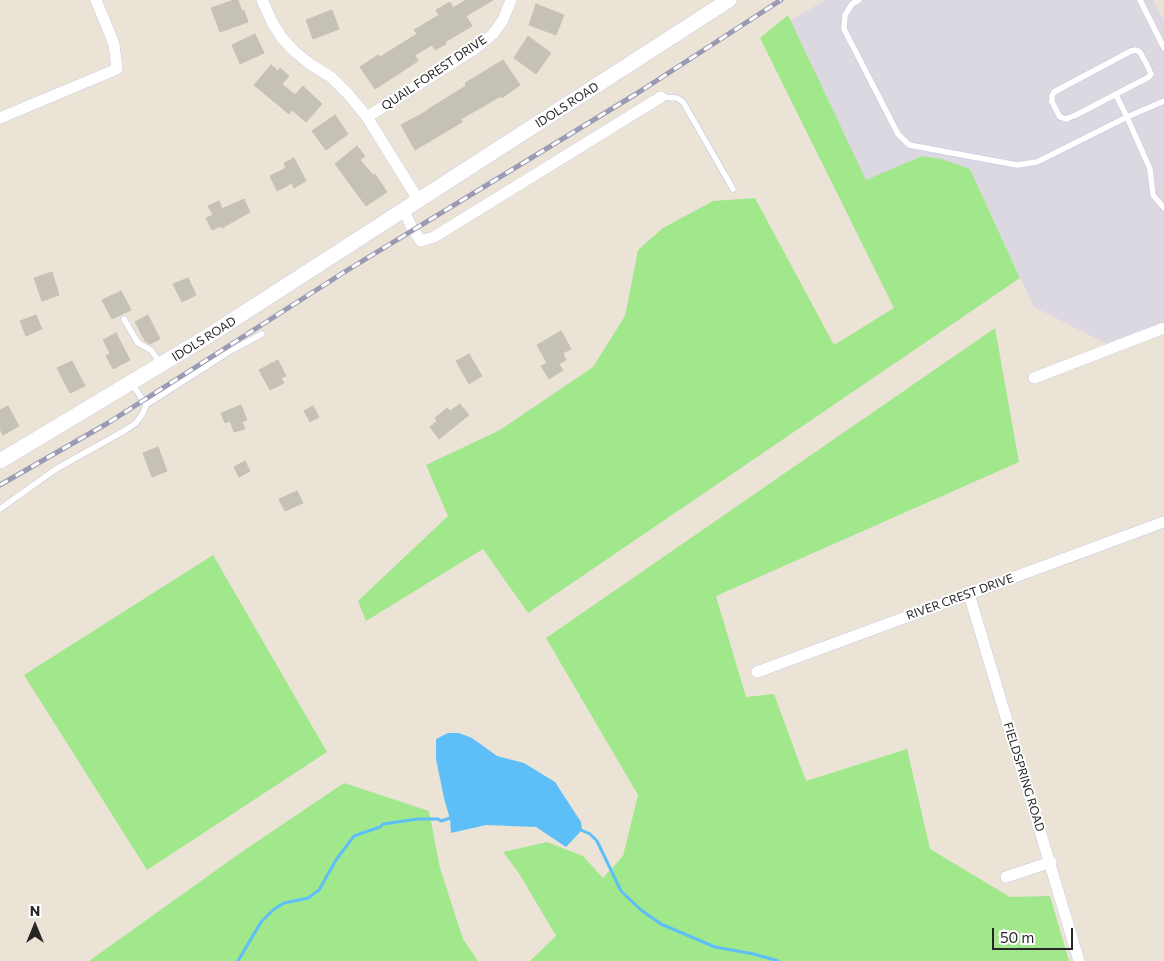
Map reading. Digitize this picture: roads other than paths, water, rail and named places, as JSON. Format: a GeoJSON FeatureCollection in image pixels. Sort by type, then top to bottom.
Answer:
{"type":"FeatureCollection","features":[{"type":"Feature","properties":{"kind":"street"},"geometry":{"type":"LineString","coordinates":[[0,118],[117,69],[114,44],[96,0]]}},
{"type":"Feature","properties":{"kind":"street"},"geometry":{"type":"LineString","coordinates":[[262,0],[282,38],[305,60],[331,78],[349,95],[367,117],[419,201]]}},
{"type":"Feature","properties":{"kind":"street","name":"QUAIL FOREST DRIVE"},"geometry":{"type":"LineString","coordinates":[[367,117],[482,43],[493,34],[503,20],[511,0]]}},
{"type":"Feature","properties":{"kind":"street","name":"IDOLS ROAD"},"geometry":{"type":"LineString","coordinates":[[0,461],[205,338],[729,0]]}},
{"type":"Feature","properties":{"kind":"street"},"geometry":{"type":"LineString","coordinates":[[404,211],[413,230],[421,241],[434,237],[661,97]]}},
{"type":"Feature","properties":{"kind":"street"},"geometry":{"type":"LineString","coordinates":[[1034,378],[1164,328]]}},
{"type":"Feature","properties":{"kind":"street","name":"RIVER CREST DRIVE"},"geometry":{"type":"LineString","coordinates":[[757,672],[1164,522]]}},
{"type":"Feature","properties":{"kind":"street","name":"FIELDSPRING ROAD"},"geometry":{"type":"LineString","coordinates":[[969,594],[1019,766],[1051,862],[1080,961]]}},
{"type":"Feature","properties":{"kind":"street"},"geometry":{"type":"LineString","coordinates":[[1006,877],[1051,862]]}},
{"type":"Feature","properties":{"kind":"lane"},"geometry":{"type":"LineString","coordinates":[[859,0],[852,4],[845,15],[844,29],[898,134],[909,145],[1017,165],[1037,162],[1127,117],[1163,103]]}},
{"type":"Feature","properties":{"kind":"lane"},"geometry":{"type":"LineString","coordinates":[[1140,0],[1164,48]]}},
{"type":"Feature","properties":{"kind":"lane"},"geometry":{"type":"LineString","coordinates":[[1136,50],[1140,52],[1151,74],[1149,77],[1116,95],[1066,119],[1060,117],[1052,102],[1054,92],[1131,51],[1136,50]]}},
{"type":"Feature","properties":{"kind":"lane"},"geometry":{"type":"LineString","coordinates":[[1116,95],[1150,169],[1153,196],[1164,208]]}},
{"type":"Feature","properties":{"kind":"lane"},"geometry":{"type":"LineString","coordinates":[[661,97],[677,98],[683,102],[733,189]]}},
{"type":"Feature","properties":{"kind":"lane"},"geometry":{"type":"LineString","coordinates":[[124,319],[138,343],[151,350],[162,364]]}},
{"type":"Feature","properties":{"kind":"lane"},"geometry":{"type":"LineString","coordinates":[[0,509],[56,469],[136,423],[146,405],[232,350],[262,334]]}},
{"type":"Feature","properties":{"kind":"lane"},"geometry":{"type":"LineString","coordinates":[[132,382],[146,405]]}},
{"type":"Feature","properties":{"kind":"water"},"geometry":{"type":"Polygon","coordinates":[[[448,733],[459,733],[472,738],[497,756],[524,763],[555,782],[581,822],[582,830],[566,847],[536,827],[486,825],[451,833],[450,819],[436,759],[436,739],[448,733]]]}},
{"type":"Feature","properties":{"kind":"waterway"},"geometry":{"type":"LineString","coordinates":[[238,961],[261,922],[273,910],[284,903],[308,898],[319,890],[336,860],[354,836],[380,827],[383,824],[418,819],[438,819],[441,821],[453,817]]}},
{"type":"Feature","properties":{"kind":"waterway"},"geometry":{"type":"LineString","coordinates":[[579,829],[590,834],[597,841],[621,891],[641,910],[661,924],[715,947],[754,954],[778,961]]}},
{"type":"Feature","properties":{"kind":"railway"},"geometry":{"type":"LineString","coordinates":[[0,485],[108,423],[346,271],[636,94],[781,0]]}}]}
